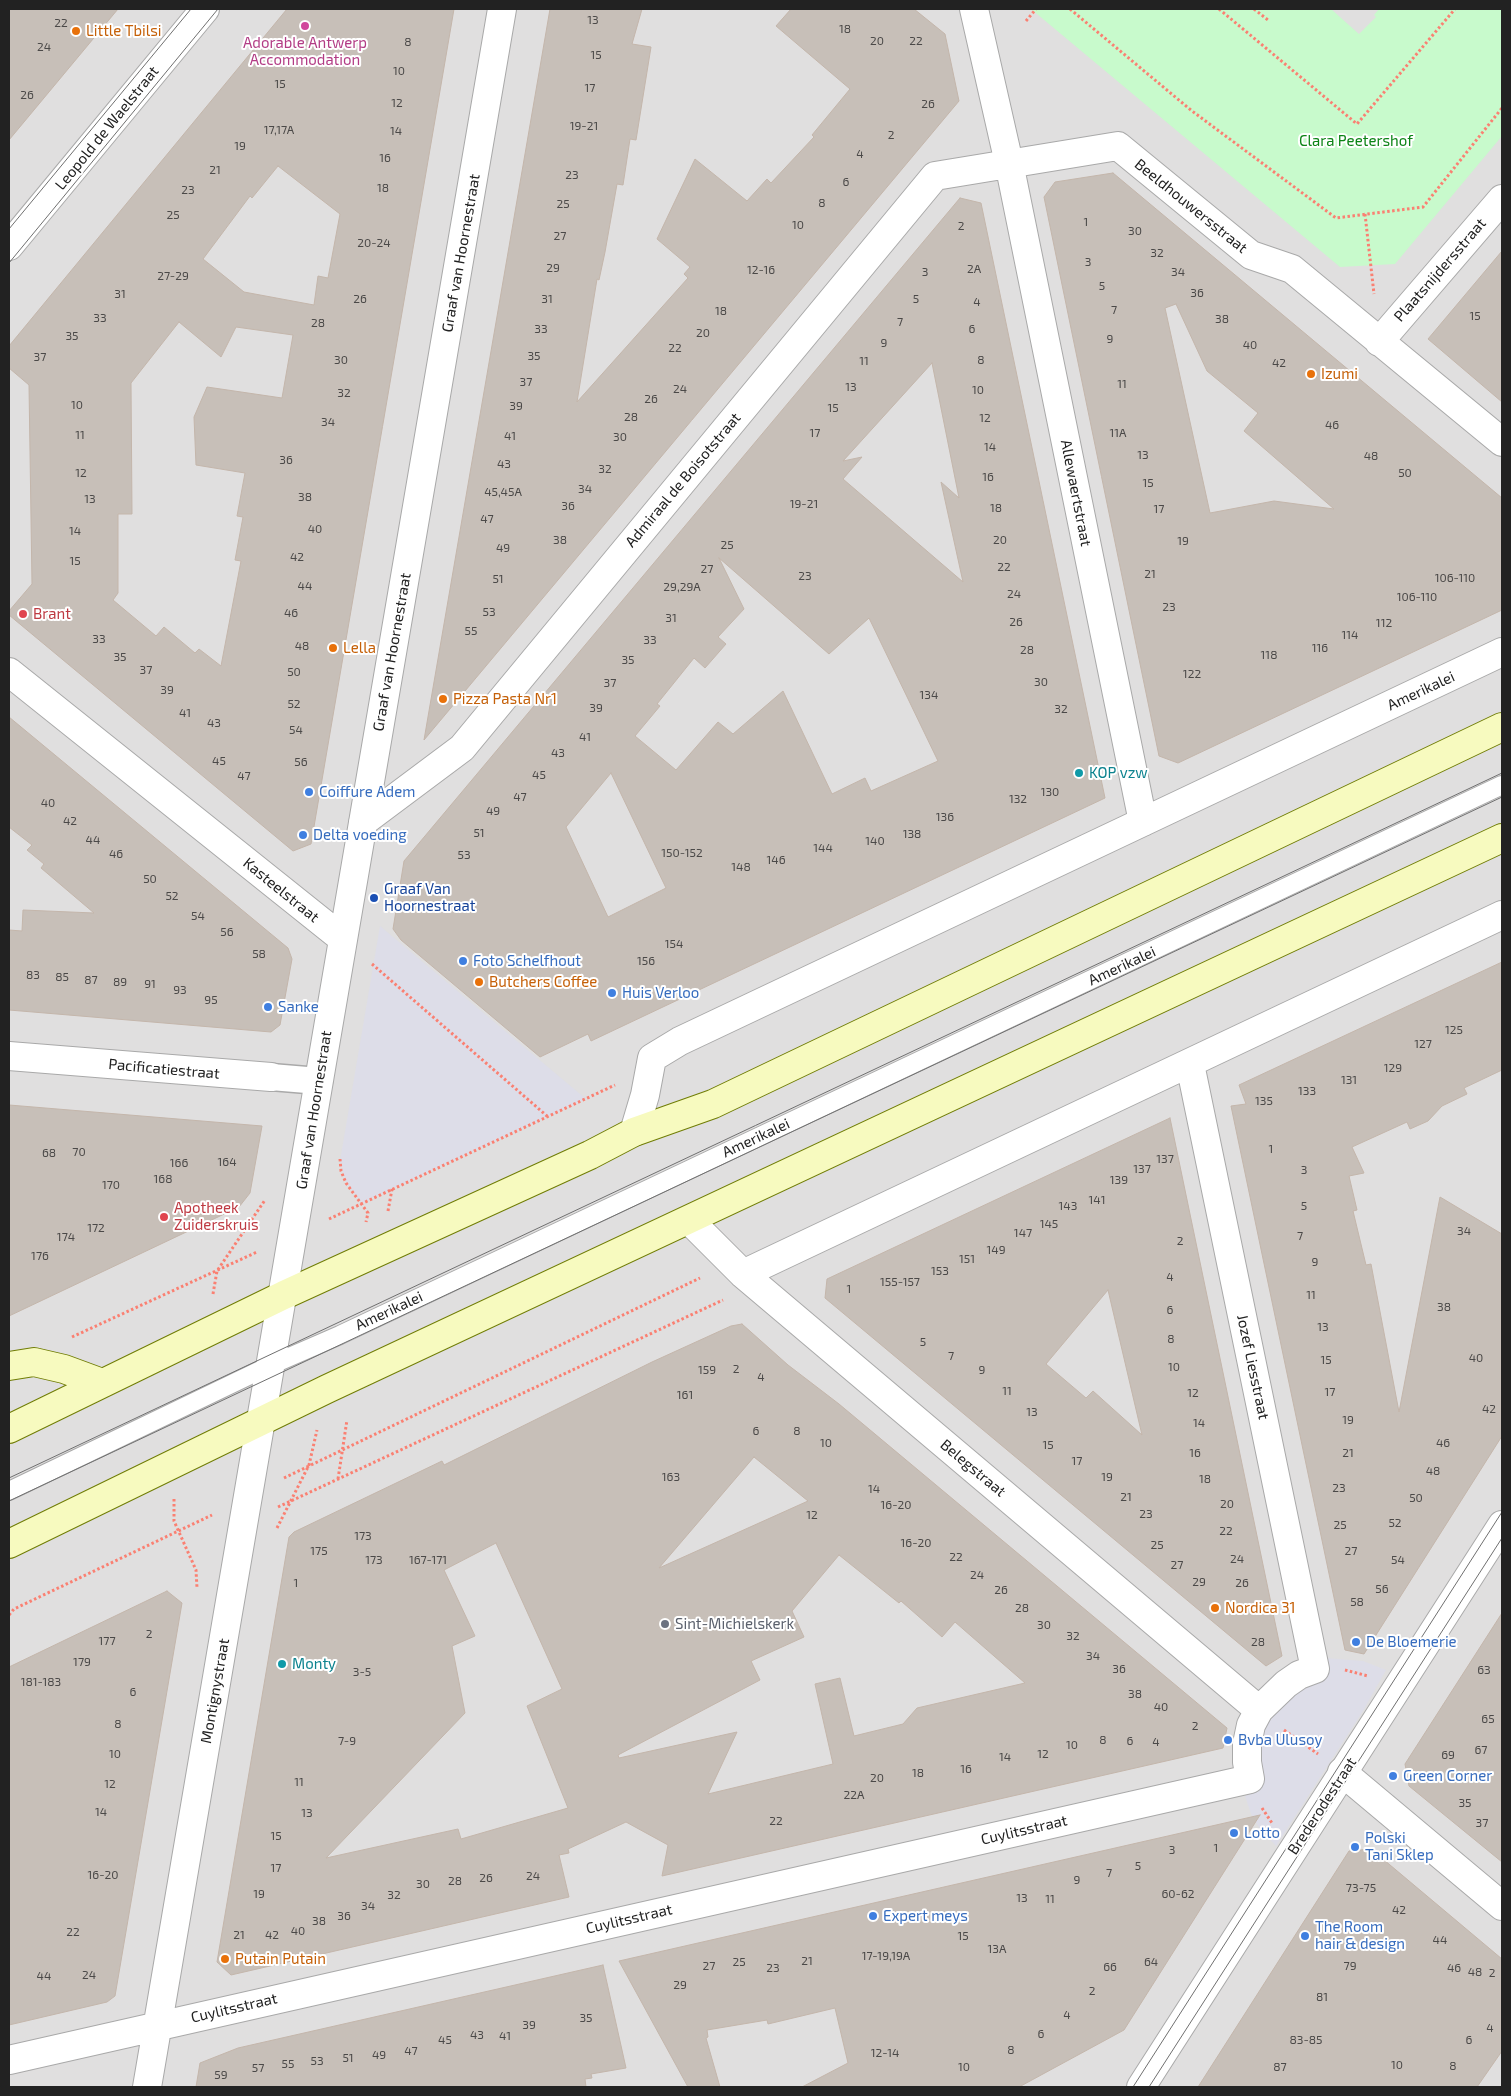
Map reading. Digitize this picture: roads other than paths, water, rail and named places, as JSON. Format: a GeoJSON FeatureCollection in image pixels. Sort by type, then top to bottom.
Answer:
{"type":"FeatureCollection","features":[{"type":"Feature","properties":{"kind":"main road"},"geometry":{"type":"LineString","coordinates":[[9,1429],[284,1296],[590,1155],[634,1132],[713,1104],[1502,727]]}},
{"type":"Feature","properties":{"kind":"main road"},"geometry":{"type":"LineString","coordinates":[[9,1544],[327,1390],[1502,838]]}},
{"type":"Feature","properties":{"kind":"main road"},"geometry":{"type":"LineString","coordinates":[[9,1366],[34,1362],[64,1369],[102,1383]]}},
{"type":"Feature","properties":{"kind":"street","name":"Leopold de Waelstraat"},"geometry":{"type":"LineString","coordinates":[[9,246],[205,9]]}},
{"type":"Feature","properties":{"kind":"street","name":"Graaf van Hoornestraat"},"geometry":{"type":"LineString","coordinates":[[284,1296],[502,9]]}},
{"type":"Feature","properties":{"kind":"street"},"geometry":{"type":"LineString","coordinates":[[974,9],[1009,163]]}},
{"type":"Feature","properties":{"kind":"street","name":"Beeldhouwersstraat"},"geometry":{"type":"LineString","coordinates":[[1009,163],[1118,146],[1251,255],[1292,269],[1502,442]]}},
{"type":"Feature","properties":{"kind":"street","name":"Admiraal de Boisotstraat"},"geometry":{"type":"LineString","coordinates":[[363,822],[462,748],[935,176],[1009,163]]}},
{"type":"Feature","properties":{"kind":"street","name":"Allewaertstraat"},"geometry":{"type":"LineString","coordinates":[[1009,163],[1144,822]]}},
{"type":"Feature","properties":{"kind":"street","name":"Plaatsnijdersstraat"},"geometry":{"type":"LineString","coordinates":[[1379,342],[1502,199]]}},
{"type":"Feature","properties":{"kind":"street","name":"Amerikalei"},"geometry":{"type":"LineString","coordinates":[[634,1132],[645,1095],[648,1071],[652,1058],[680,1041],[1502,652]]}},
{"type":"Feature","properties":{"kind":"street","name":"Kasteelstraat"},"geometry":{"type":"LineString","coordinates":[[9,672],[343,939]]}},
{"type":"Feature","properties":{"kind":"street"},"geometry":{"type":"LineString","coordinates":[[743,1273],[1190,1064],[1502,915]]}},
{"type":"Feature","properties":{"kind":"street","name":"Pacificatiestraat"},"geometry":{"type":"LineString","coordinates":[[9,1056],[319,1081]]}},
{"type":"Feature","properties":{"kind":"street","name":"Jozef Liesstraat"},"geometry":{"type":"LineString","coordinates":[[1190,1064],[1315,1669],[1299,1675],[1286,1684],[1260,1710]]}},
{"type":"Feature","properties":{"kind":"street","name":"Belegstraat"},"geometry":{"type":"LineString","coordinates":[[690,1221],[743,1273],[1260,1710]]}},
{"type":"Feature","properties":{"kind":"street","name":"Montignystraat"},"geometry":{"type":"LineString","coordinates":[[147,2087],[260,1424],[284,1296]]}},
{"type":"Feature","properties":{"kind":"street","name":"Brederodestraat"},"geometry":{"type":"LineString","coordinates":[[1141,2087],[1502,1524]]}},
{"type":"Feature","properties":{"kind":"street","name":"Cuylitsstraat"},"geometry":{"type":"LineString","coordinates":[[9,2060],[1250,1780],[1246,1762],[1247,1744],[1251,1725],[1260,1710]]}},
{"type":"Feature","properties":{"kind":"street"},"geometry":{"type":"LineString","coordinates":[[1342,1772],[1502,1906]]}},
{"type":"Feature","properties":{"kind":"lane","name":"Amerikalei"},"geometry":{"type":"LineString","coordinates":[[9,1491],[271,1365],[1502,785]]}},
{"type":"Feature","properties":{"kind":"tram line"},"geometry":{"type":"LineString","coordinates":[[9,229],[191,9]]}},
{"type":"Feature","properties":{"kind":"tram line"},"geometry":{"type":"LineString","coordinates":[[9,263],[218,9]]}},
{"type":"Feature","properties":{"kind":"tram line"},"geometry":{"type":"LineString","coordinates":[[9,1478],[1502,773]]}},
{"type":"Feature","properties":{"kind":"tram line"},"geometry":{"type":"LineString","coordinates":[[9,1501],[1502,797]]}},
{"type":"Feature","properties":{"kind":"tram line"},"geometry":{"type":"LineString","coordinates":[[1133,2087],[1502,1512]]}},
{"type":"Feature","properties":{"kind":"tram line"},"geometry":{"type":"LineString","coordinates":[[1149,2087],[1502,1538]]}},
{"type":"Feature","properties":{"kind":"place","name":"Adorable Antwerp Accommodation"},"geometry":{"type":"Point","coordinates":[305,26]}},
{"type":"Feature","properties":{"kind":"place","name":"Little Tbilsi"},"geometry":{"type":"Point","coordinates":[76,31]}},
{"type":"Feature","properties":{"kind":"place","name":"Izumi"},"geometry":{"type":"Point","coordinates":[1311,374]}},
{"type":"Feature","properties":{"kind":"place","name":"Brant"},"geometry":{"type":"Point","coordinates":[23,614]}},
{"type":"Feature","properties":{"kind":"place","name":"Lella"},"geometry":{"type":"Point","coordinates":[333,648]}},
{"type":"Feature","properties":{"kind":"place","name":"Pizza Pasta Nr1"},"geometry":{"type":"Point","coordinates":[443,699]}},
{"type":"Feature","properties":{"kind":"place","name":"KOP vzw"},"geometry":{"type":"Point","coordinates":[1079,773]}},
{"type":"Feature","properties":{"kind":"place","name":"Coiffure Adem"},"geometry":{"type":"Point","coordinates":[309,792]}},
{"type":"Feature","properties":{"kind":"place","name":"Delta voeding"},"geometry":{"type":"Point","coordinates":[303,835]}},
{"type":"Feature","properties":{"kind":"place","name":"Graaf Van Hoornestraat"},"geometry":{"type":"Point","coordinates":[374,898]}},
{"type":"Feature","properties":{"kind":"place","name":"Foto Schelfhout"},"geometry":{"type":"Point","coordinates":[463,961]}},
{"type":"Feature","properties":{"kind":"place","name":"Butchers Coffee"},"geometry":{"type":"Point","coordinates":[479,982]}},
{"type":"Feature","properties":{"kind":"place","name":"Huis Verloo"},"geometry":{"type":"Point","coordinates":[612,993]}},
{"type":"Feature","properties":{"kind":"place","name":"Sanke"},"geometry":{"type":"Point","coordinates":[268,1007]}},
{"type":"Feature","properties":{"kind":"place","name":"Apotheek Zuiderskruis"},"geometry":{"type":"Point","coordinates":[164,1217]}},
{"type":"Feature","properties":{"kind":"place","name":"Nordica 31"},"geometry":{"type":"Point","coordinates":[1215,1608]}},
{"type":"Feature","properties":{"kind":"place","name":"Sint-Michielskerk"},"geometry":{"type":"Point","coordinates":[665,1624]}},
{"type":"Feature","properties":{"kind":"place","name":"De Bloemerie"},"geometry":{"type":"Point","coordinates":[1356,1642]}},
{"type":"Feature","properties":{"kind":"place","name":"Monty"},"geometry":{"type":"Point","coordinates":[282,1664]}},
{"type":"Feature","properties":{"kind":"place","name":"Bvba Ulusoy"},"geometry":{"type":"Point","coordinates":[1228,1740]}},
{"type":"Feature","properties":{"kind":"place","name":"Green Corner"},"geometry":{"type":"Point","coordinates":[1393,1776]}},
{"type":"Feature","properties":{"kind":"place","name":"Lotto"},"geometry":{"type":"Point","coordinates":[1234,1833]}},
{"type":"Feature","properties":{"kind":"place","name":"Polski Tani Sklep"},"geometry":{"type":"Point","coordinates":[1355,1847]}},
{"type":"Feature","properties":{"kind":"place","name":"Expert meys"},"geometry":{"type":"Point","coordinates":[873,1916]}},
{"type":"Feature","properties":{"kind":"place","name":"The Room hair & design"},"geometry":{"type":"Point","coordinates":[1305,1936]}},
{"type":"Feature","properties":{"kind":"place","name":"Putain Putain"},"geometry":{"type":"Point","coordinates":[225,1959]}},
{"type":"Feature","properties":{"kind":"park label","name":"Clara Peetershof"},"geometry":{"type":"Point","coordinates":[1356,141]}}]}
